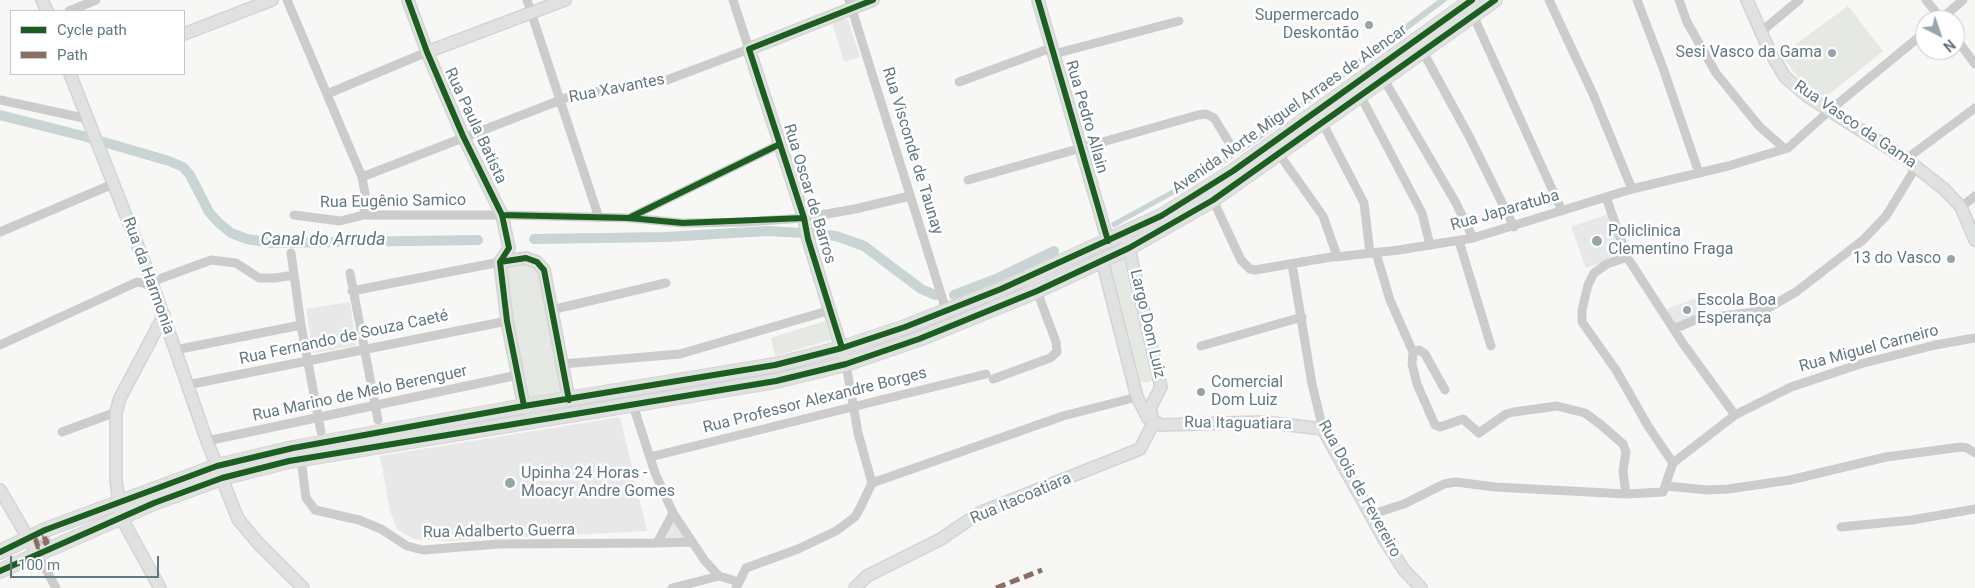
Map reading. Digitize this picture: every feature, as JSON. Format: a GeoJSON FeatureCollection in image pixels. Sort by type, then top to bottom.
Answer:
{"type":"FeatureCollection","features":[{"type":"Feature","properties":{"kind":"main road","name":"Avenida Norte Miguel Arraes de Alencar"},"geometry":{"type":"LineString","coordinates":[[0,571],[35,546],[118,501],[219,474],[511,423],[776,381],[841,357],[946,310],[1110,245],[1126,233],[1161,216],[1233,171],[1472,0]]}},
{"type":"Feature","properties":{"kind":"main road","name":"Avenida Norte Miguel Arraes de Alencar"},"geometry":{"type":"LineString","coordinates":[[0,552],[35,546],[121,517],[219,474],[293,448],[524,406],[841,357],[920,339],[1037,291],[1129,248],[1213,200],[1382,78],[1495,0]]}},
{"type":"Feature","properties":{"kind":"street"},"geometry":{"type":"LineString","coordinates":[[71,10],[96,0]]}},
{"type":"Feature","properties":{"kind":"street"},"geometry":{"type":"LineString","coordinates":[[185,34],[272,0]]}},
{"type":"Feature","properties":{"kind":"street"},"geometry":{"type":"LineString","coordinates":[[287,0],[362,177],[365,194],[364,215]]}},
{"type":"Feature","properties":{"kind":"street","name":"Rua Paula Batista"},"geometry":{"type":"LineString","coordinates":[[408,0],[427,52],[463,136],[502,215],[509,248],[500,262]]}},
{"type":"Feature","properties":{"kind":"street"},"geometry":{"type":"LineString","coordinates":[[528,0],[599,218]]}},
{"type":"Feature","properties":{"kind":"street"},"geometry":{"type":"LineString","coordinates":[[327,94],[427,52],[565,0]]}},
{"type":"Feature","properties":{"kind":"street","name":"Rua Oscar de Barros"},"geometry":{"type":"LineString","coordinates":[[733,0],[805,222],[808,240],[831,310],[841,357]]}},
{"type":"Feature","properties":{"kind":"street","name":"Rua Xavantes"},"geometry":{"type":"LineString","coordinates":[[362,177],[463,136],[560,100],[589,91],[634,87],[667,80],[749,49],[851,4],[872,0]]}},
{"type":"Feature","properties":{"kind":"street","name":"Rua Pedro Allain"},"geometry":{"type":"LineString","coordinates":[[1038,0],[1110,245]]}},
{"type":"Feature","properties":{"kind":"street"},"geometry":{"type":"LineString","coordinates":[[1481,0],[1396,58],[1233,178],[1129,236],[1130,239],[1205,199],[1235,180],[1398,58],[1486,0]]}},
{"type":"Feature","properties":{"kind":"street"},"geometry":{"type":"LineString","coordinates":[[1549,0],[1593,94],[1632,189]]}},
{"type":"Feature","properties":{"kind":"street"},"geometry":{"type":"LineString","coordinates":[[1637,0],[1663,68],[1699,174]]}},
{"type":"Feature","properties":{"kind":"street"},"geometry":{"type":"LineString","coordinates":[[1679,0],[1687,22],[1716,74],[1759,126],[1785,149]]}},
{"type":"Feature","properties":{"kind":"street","name":"Rua Vasco da Gama"},"geometry":{"type":"LineString","coordinates":[[1747,0],[1785,77],[1829,111],[1916,167],[1961,206],[1975,240]]}},
{"type":"Feature","properties":{"kind":"street"},"geometry":{"type":"LineString","coordinates":[[1762,31],[1799,0]]}},
{"type":"Feature","properties":{"kind":"street"},"geometry":{"type":"LineString","coordinates":[[1952,10],[1964,0]]}},
{"type":"Feature","properties":{"kind":"street","name":"Rua Visconde de Taunay"},"geometry":{"type":"LineString","coordinates":[[851,4],[946,310]]}},
{"type":"Feature","properties":{"kind":"street"},"geometry":{"type":"LineString","coordinates":[[1473,15],[1562,211]]}},
{"type":"Feature","properties":{"kind":"street"},"geometry":{"type":"LineString","coordinates":[[959,82],[1052,51],[1179,21]]}},
{"type":"Feature","properties":{"kind":"street","name":"Rua Japaratuba"},"geometry":{"type":"LineString","coordinates":[[1213,200],[1241,260],[1246,266],[1255,270],[1337,256],[1373,253],[1473,238],[1514,227],[1632,189],[1699,174],[1785,149],[1793,145],[1829,111],[1915,40]]}},
{"type":"Feature","properties":{"kind":"street"},"geometry":{"type":"LineString","coordinates":[[1422,50],[1469,136],[1514,227]]}},
{"type":"Feature","properties":{"kind":"street"},"geometry":{"type":"LineString","coordinates":[[1965,50],[1975,64]]}},
{"type":"Feature","properties":{"kind":"street","name":"Rua da Harmonia"},"geometry":{"type":"LineString","coordinates":[[74,75],[88,119],[164,315],[186,385],[238,519],[258,543],[302,588]]}},
{"type":"Feature","properties":{"kind":"street"},"geometry":{"type":"LineString","coordinates":[[1382,78],[1456,203],[1473,238]]}},
{"type":"Feature","properties":{"kind":"street"},"geometry":{"type":"LineString","coordinates":[[1360,95],[1422,213],[1430,245]]}},
{"type":"Feature","properties":{"kind":"street"},"geometry":{"type":"LineString","coordinates":[[0,100],[88,119]]}},
{"type":"Feature","properties":{"kind":"street"},"geometry":{"type":"LineString","coordinates":[[1906,159],[1975,108]]}},
{"type":"Feature","properties":{"kind":"street"},"geometry":{"type":"LineString","coordinates":[[968,180],[1081,146],[1198,115],[1210,116],[1230,144]]}},
{"type":"Feature","properties":{"kind":"street"},"geometry":{"type":"LineString","coordinates":[[1322,122],[1364,202],[1373,253],[1390,300],[1413,352],[1412,364],[1414,375],[1432,421],[1437,427],[1463,419],[1479,433],[1506,414],[1514,412],[1557,406],[1585,413],[1623,444],[1626,452],[1623,471],[1626,494]]}},
{"type":"Feature","properties":{"kind":"street"},"geometry":{"type":"LineString","coordinates":[[629,218],[780,144]]}},
{"type":"Feature","properties":{"kind":"street"},"geometry":{"type":"LineString","coordinates":[[1279,154],[1323,216],[1337,256]]}},
{"type":"Feature","properties":{"kind":"street"},"geometry":{"type":"LineString","coordinates":[[1674,329],[1697,319],[1755,312],[1768,308],[1796,292],[1863,240],[1886,216],[1916,167]]}},
{"type":"Feature","properties":{"kind":"street"},"geometry":{"type":"LineString","coordinates":[[0,232],[113,184]]}},
{"type":"Feature","properties":{"kind":"street","name":"Rua Eugênio Samico"},"geometry":{"type":"LineString","coordinates":[[294,215],[340,221],[364,215],[502,215],[629,218],[683,223],[805,222],[910,196]]}},
{"type":"Feature","properties":{"kind":"street"},"geometry":{"type":"LineString","coordinates":[[1961,206],[1975,196]]}},
{"type":"Feature","properties":{"kind":"street"},"geometry":{"type":"LineString","coordinates":[[1606,197],[1627,257],[1674,329],[1735,415]]}},
{"type":"Feature","properties":{"kind":"street","name":"Largo Dom Luiz"},"geometry":{"type":"LineString","coordinates":[[1126,233],[1161,390],[1150,408],[1153,422]]}},
{"type":"Feature","properties":{"kind":"street"},"geometry":{"type":"LineString","coordinates":[[1459,241],[1491,346]]}},
{"type":"Feature","properties":{"kind":"street"},"geometry":{"type":"LineString","coordinates":[[1110,245],[941,324],[869,350],[868,343],[942,318],[1110,245]]}},
{"type":"Feature","properties":{"kind":"street"},"geometry":{"type":"LineString","coordinates":[[291,253],[301,324],[321,432]]}},
{"type":"Feature","properties":{"kind":"street"},"geometry":{"type":"LineString","coordinates":[[1627,257],[1608,264],[1594,273],[1588,285],[1582,310],[1582,322],[1616,370],[1648,426],[1673,463],[1664,489]]}},
{"type":"Feature","properties":{"kind":"street"},"geometry":{"type":"LineString","coordinates":[[352,291],[500,262],[526,258],[532,259],[544,270],[569,400]]}},
{"type":"Feature","properties":{"kind":"street"},"geometry":{"type":"LineString","coordinates":[[137,282],[152,285],[211,260],[236,263],[260,278],[294,276]]}},
{"type":"Feature","properties":{"kind":"street","name":"Largo Dom Luiz"},"geometry":{"type":"LineString","coordinates":[[1102,260],[1137,397],[1144,413],[1153,422]]}},
{"type":"Feature","properties":{"kind":"street"},"geometry":{"type":"LineString","coordinates":[[500,262],[507,321],[524,406]]}},
{"type":"Feature","properties":{"kind":"street","name":"Rua Dois de Fevereiro"},"geometry":{"type":"LineString","coordinates":[[1292,264],[1312,384],[1323,429],[1370,515],[1404,570],[1421,588]]}},
{"type":"Feature","properties":{"kind":"street"},"geometry":{"type":"LineString","coordinates":[[0,345],[137,282],[142,279],[147,268]]}},
{"type":"Feature","properties":{"kind":"street"},"geometry":{"type":"LineString","coordinates":[[350,273],[378,420]]}},
{"type":"Feature","properties":{"kind":"street"},"geometry":{"type":"LineString","coordinates":[[551,310],[666,283]]}},
{"type":"Feature","properties":{"kind":"street","name":"Rua Professor Alexandre Borges"},"geometry":{"type":"LineString","coordinates":[[650,457],[989,376],[1050,358],[1057,352],[1056,342],[1037,291]]}},
{"type":"Feature","properties":{"kind":"street"},"geometry":{"type":"LineString","coordinates":[[562,364],[687,353],[831,310]]}},
{"type":"Feature","properties":{"kind":"street"},"geometry":{"type":"LineString","coordinates":[[160,588],[121,517],[118,501],[116,412],[120,398],[164,315]]}},
{"type":"Feature","properties":{"kind":"street"},"geometry":{"type":"LineString","coordinates":[[1200,346],[1302,317]]}},
{"type":"Feature","properties":{"kind":"street","name":"Rua Fernando de Souza Caeté"},"geometry":{"type":"LineString","coordinates":[[186,385],[507,321]]}},
{"type":"Feature","properties":{"kind":"street"},"geometry":{"type":"LineString","coordinates":[[174,350],[301,324]]}},
{"type":"Feature","properties":{"kind":"street","name":"Rua Miguel Carneiro"},"geometry":{"type":"LineString","coordinates":[[1673,463],[1735,415],[1805,381],[1881,358],[1975,338]]}},
{"type":"Feature","properties":{"kind":"street"},"geometry":{"type":"LineString","coordinates":[[1413,352],[1422,350],[1445,390]]}},
{"type":"Feature","properties":{"kind":"street"},"geometry":{"type":"LineString","coordinates":[[633,405],[650,457],[673,513],[692,542],[719,576],[738,585],[746,568],[798,549],[847,525],[855,517],[872,483],[841,357],[836,354],[752,374],[598,398],[597,406],[739,383],[841,357]]}},
{"type":"Feature","properties":{"kind":"street","name":"Rua Marino de Melo Berenguer"},"geometry":{"type":"LineString","coordinates":[[207,441],[518,376]]}},
{"type":"Feature","properties":{"kind":"street"},"geometry":{"type":"LineString","coordinates":[[872,483],[1064,416],[1161,390]]}},
{"type":"Feature","properties":{"kind":"street"},"geometry":{"type":"LineString","coordinates":[[584,401],[586,407],[350,444],[234,469],[232,465],[340,442],[502,413],[584,401]]}},
{"type":"Feature","properties":{"kind":"street"},"geometry":{"type":"LineString","coordinates":[[62,432],[116,412]]}},
{"type":"Feature","properties":{"kind":"street","name":"Rua Itaguatiara"},"geometry":{"type":"LineString","coordinates":[[1153,422],[1161,425],[1264,422],[1323,429]]}},
{"type":"Feature","properties":{"kind":"street","name":"Rua Itacoatiara"},"geometry":{"type":"LineString","coordinates":[[855,588],[867,576],[941,539],[979,513],[1140,449],[1153,422]]}},
{"type":"Feature","properties":{"kind":"street"},"geometry":{"type":"LineString","coordinates":[[1370,515],[1404,504],[1444,484],[1456,482],[1495,487],[1626,494],[1664,489],[1708,490],[1790,480],[1886,457],[1961,448],[1972,449],[1975,453]]}},
{"type":"Feature","properties":{"kind":"street","name":"Rua Adalberto Guerra"},"geometry":{"type":"LineString","coordinates":[[301,459],[306,498],[315,510],[359,520],[381,529],[394,539],[415,549],[499,544],[692,542]]}},
{"type":"Feature","properties":{"kind":"street"},"geometry":{"type":"LineString","coordinates":[[216,472],[219,474],[173,489],[126,509],[124,503],[216,472]]}},
{"type":"Feature","properties":{"kind":"street"},"geometry":{"type":"LineString","coordinates":[[0,490],[35,546],[56,588]]}},
{"type":"Feature","properties":{"kind":"street"},"geometry":{"type":"LineString","coordinates":[[115,507],[116,512],[52,541],[49,535],[115,507]]}},
{"type":"Feature","properties":{"kind":"street"},"geometry":{"type":"LineString","coordinates":[[1841,527],[1912,520],[1975,509]]}},
{"type":"Feature","properties":{"kind":"street"},"geometry":{"type":"LineString","coordinates":[[657,543],[673,513]]}},
{"type":"Feature","properties":{"kind":"street"},"geometry":{"type":"LineString","coordinates":[[0,557],[28,543],[31,550],[0,565]]}},
{"type":"Feature","properties":{"kind":"street"},"geometry":{"type":"LineString","coordinates":[[672,588],[719,576]]}},
{"type":"Feature","properties":{"kind":"shaded area"},"geometry":{"type":"Polygon","coordinates":[[[1438,0],[1448,0],[1257,142],[1200,180],[1113,228],[1111,223],[1199,175],[1239,148],[1438,0]]]}},
{"type":"Feature","properties":{"kind":"shaded area","name":"Sesi Vasco da Gama"},"geometry":{"type":"Polygon","coordinates":[[[1848,6],[1883,51],[1826,97],[1802,83],[1781,55],[1848,6]]]}},
{"type":"Feature","properties":{"kind":"shaded area"},"geometry":{"type":"Polygon","coordinates":[[[844,18],[848,20],[860,57],[844,62],[832,22],[844,18]]]}},
{"type":"Feature","properties":{"kind":"shaded area","name":"Policlinica Clementino Fraga"},"geometry":{"type":"Polygon","coordinates":[[[1608,214],[1622,256],[1586,268],[1571,227],[1608,214]]]}},
{"type":"Feature","properties":{"kind":"shaded area"},"geometry":{"type":"Polygon","coordinates":[[[1125,253],[1155,379],[1146,383],[1137,380],[1108,260],[1125,253]]]}},
{"type":"Feature","properties":{"kind":"shaded area"},"geometry":{"type":"Polygon","coordinates":[[[530,264],[537,270],[562,392],[530,400],[504,269],[530,264]]]}},
{"type":"Feature","properties":{"kind":"shaded area","name":"Escola Boa Esperança"},"geometry":{"type":"Polygon","coordinates":[[[1701,296],[1707,312],[1673,325],[1667,309],[1701,296]]]}},
{"type":"Feature","properties":{"kind":"shaded area"},"geometry":{"type":"Polygon","coordinates":[[[350,302],[356,346],[313,353],[306,309],[350,302]]]}},
{"type":"Feature","properties":{"kind":"shaded area"},"geometry":{"type":"Polygon","coordinates":[[[825,321],[831,340],[775,356],[771,338],[825,321]]]}},
{"type":"Feature","properties":{"kind":"shaded area","name":"Upinha 24 Horas - Moacyr Andre Gomes"},"geometry":{"type":"Polygon","coordinates":[[[620,417],[647,531],[448,541],[414,539],[397,529],[390,511],[380,456],[620,417]]]}},
{"type":"Feature","properties":{"kind":"shaded area"},"geometry":{"type":"Polygon","coordinates":[[[673,519],[687,539],[660,541],[673,519]]]}},
{"type":"Feature","properties":{"kind":"waterway","name":"Canal do Arruda"},"geometry":{"type":"LineString","coordinates":[[0,115],[83,136],[169,161],[183,167],[190,175],[209,212],[231,233],[247,239],[272,243],[478,240]]}},
{"type":"Feature","properties":{"kind":"waterway"},"geometry":{"type":"LineString","coordinates":[[534,239],[665,237],[768,231],[836,236],[864,246],[921,289],[935,295]]}},
{"type":"Feature","properties":{"kind":"waterway"},"geometry":{"type":"LineString","coordinates":[[954,295],[996,279],[1054,251]]}},
{"type":"Feature","properties":{"kind":"marked path"},"geometry":{"type":"LineString","coordinates":[[44,537],[47,542],[38,547],[36,541],[44,537]]}},
{"type":"Feature","properties":{"kind":"marked path"},"geometry":{"type":"LineString","coordinates":[[996,588],[1042,570]]}},
{"type":"Feature","properties":{"kind":"cycle path"},"geometry":{"type":"LineString","coordinates":[[408,0],[427,52],[463,136],[502,215],[509,248],[500,262]]}},
{"type":"Feature","properties":{"kind":"cycle path"},"geometry":{"type":"LineString","coordinates":[[842,348],[808,239],[804,218],[749,49],[873,0]]}},
{"type":"Feature","properties":{"kind":"cycle path"},"geometry":{"type":"LineString","coordinates":[[1038,0],[1108,241]]}},
{"type":"Feature","properties":{"kind":"cycle path"},"geometry":{"type":"LineString","coordinates":[[0,552],[45,530],[217,466],[293,448],[524,406],[775,365],[842,348],[905,327],[1001,289],[1161,216],[1233,171],[1472,0]]}},
{"type":"Feature","properties":{"kind":"cycle path"},"geometry":{"type":"LineString","coordinates":[[0,571],[154,503],[222,478],[289,461],[776,381],[846,364],[919,339],[1037,291],[1129,248],[1213,200],[1495,0]]}},
{"type":"Feature","properties":{"kind":"cycle path"},"geometry":{"type":"LineString","coordinates":[[629,218],[780,144]]}},
{"type":"Feature","properties":{"kind":"cycle path"},"geometry":{"type":"LineString","coordinates":[[502,215],[629,218],[683,223],[804,218]]}},
{"type":"Feature","properties":{"kind":"cycle path"},"geometry":{"type":"LineString","coordinates":[[524,406],[507,321],[500,262],[526,258],[537,262],[544,270],[569,400]]}},
{"type":"Feature","properties":{"kind":"place","name":"Supermercado Deskontão"},"geometry":{"type":"Point","coordinates":[1369,25]}},
{"type":"Feature","properties":{"kind":"place","name":"Sesi Vasco da Gama"},"geometry":{"type":"Point","coordinates":[1832,53]}},
{"type":"Feature","properties":{"kind":"place","name":"Policlinica Clementino Fraga"},"geometry":{"type":"Point","coordinates":[1597,241]}},
{"type":"Feature","properties":{"kind":"place","name":"13 do Vasco"},"geometry":{"type":"Point","coordinates":[1951,259]}},
{"type":"Feature","properties":{"kind":"place","name":"Escola Boa Esperança"},"geometry":{"type":"Point","coordinates":[1687,310]}},
{"type":"Feature","properties":{"kind":"place","name":"Comercial Dom Luiz"},"geometry":{"type":"Point","coordinates":[1201,392]}},
{"type":"Feature","properties":{"kind":"place","name":"Upinha 24 Horas - Moacyr Andre Gomes"},"geometry":{"type":"Point","coordinates":[510,483]}}]}
